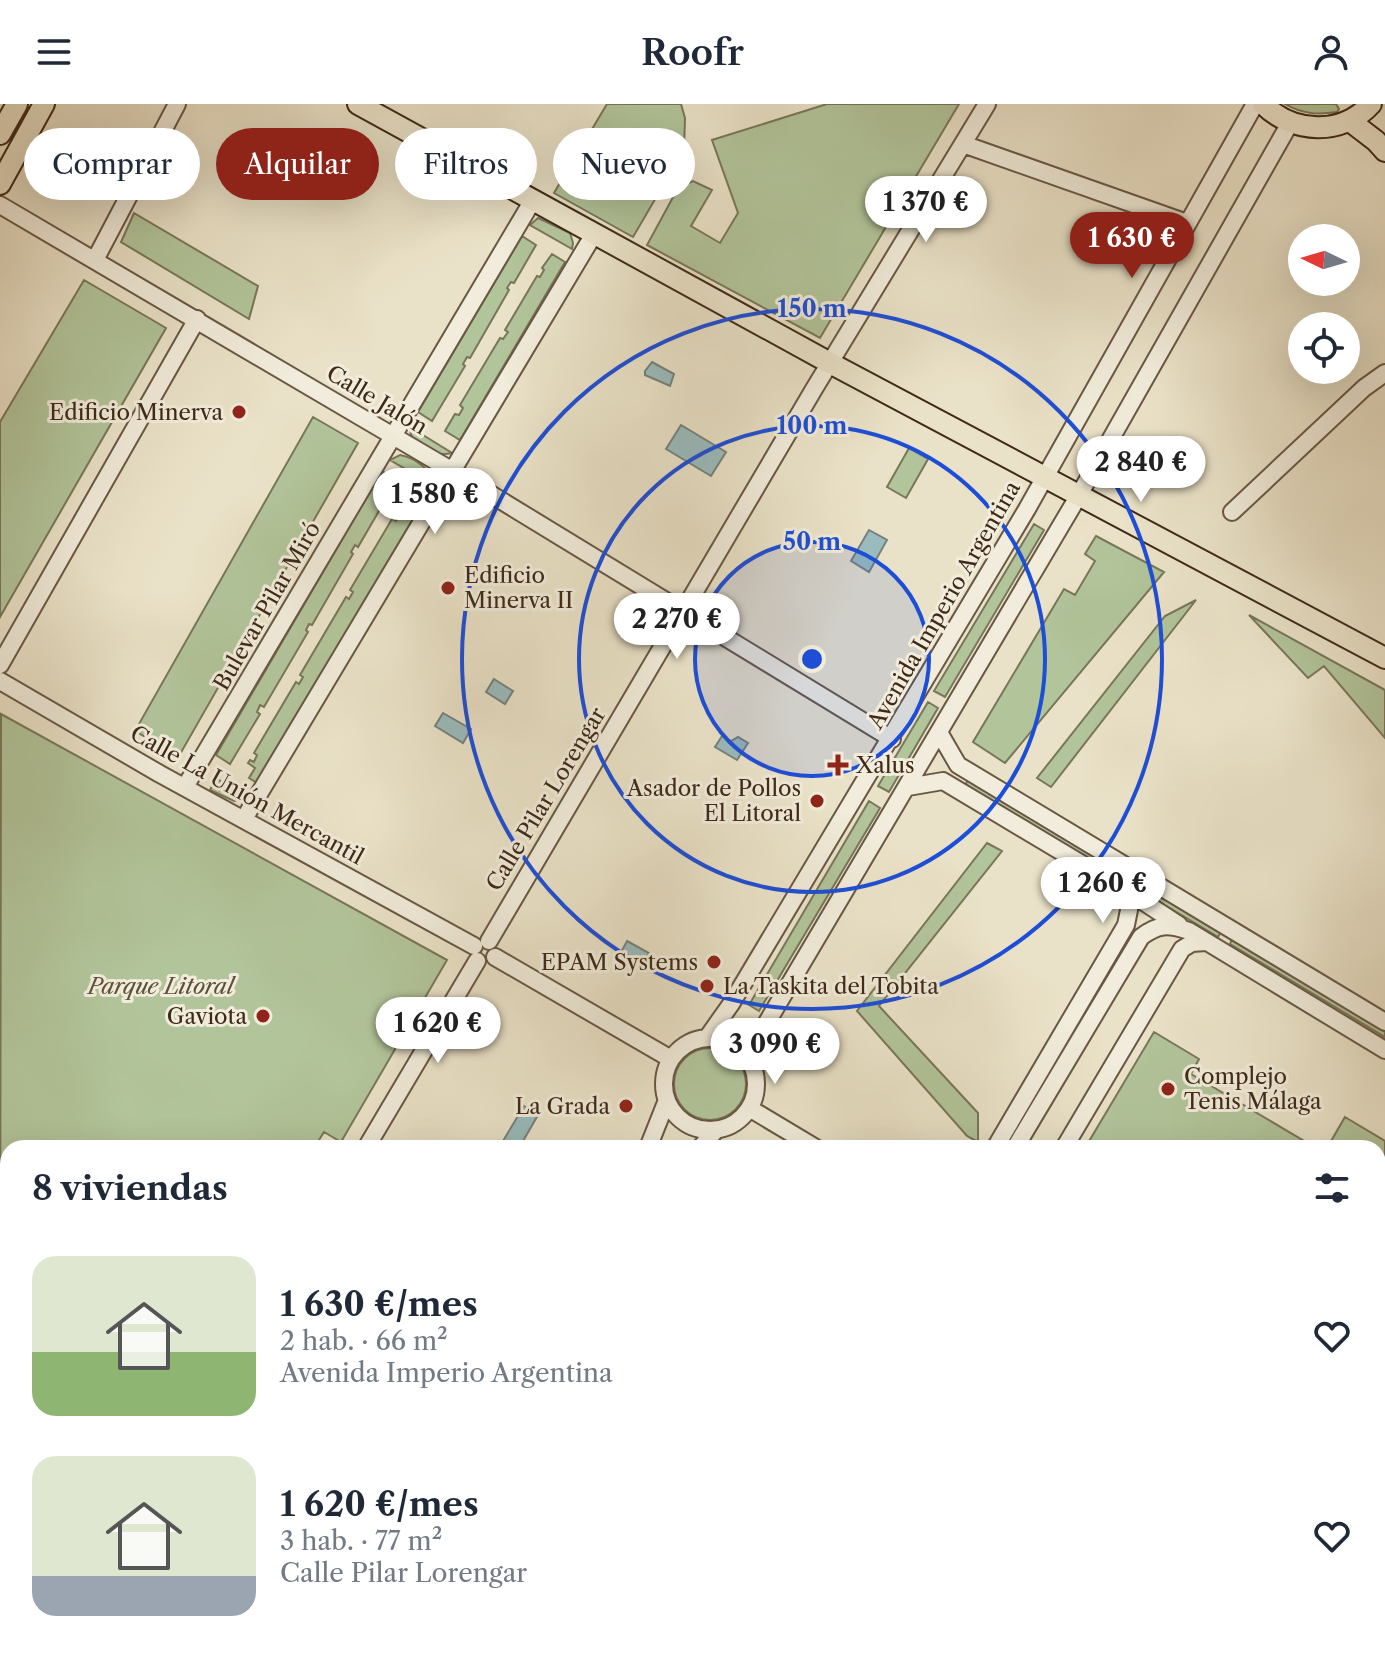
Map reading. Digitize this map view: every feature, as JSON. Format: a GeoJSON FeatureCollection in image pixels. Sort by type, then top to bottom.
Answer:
{"type":"FeatureCollection","features":[{"type":"Feature","properties":{"kind":"main road"},"geometry":{"type":"LineString","coordinates":[[0,134],[17,104]]}},
{"type":"Feature","properties":{"kind":"main road"},"geometry":{"type":"LineString","coordinates":[[0,184],[44,104]]}},
{"type":"Feature","properties":{"kind":"main road"},"geometry":{"type":"LineString","coordinates":[[358,104],[402,128]]}},
{"type":"Feature","properties":{"kind":"main road"},"geometry":{"type":"LineString","coordinates":[[1263,104],[1290,123],[1313,128],[1333,126],[1360,110]]}},
{"type":"Feature","properties":{"kind":"main road"},"geometry":{"type":"LineString","coordinates":[[1360,110],[1385,130]]}},
{"type":"Feature","properties":{"kind":"main road"},"geometry":{"type":"LineString","coordinates":[[1360,110],[1376,141],[1385,151]]}},
{"type":"Feature","properties":{"kind":"main road"},"geometry":{"type":"LineString","coordinates":[[533,200],[830,363],[1385,658]]}},
{"type":"Feature","properties":{"kind":"street"},"geometry":{"type":"LineString","coordinates":[[95,260],[177,104]]}},
{"type":"Feature","properties":{"kind":"street","name":"Calle Pilar Lorengar"},"geometry":{"type":"LineString","coordinates":[[371,1140],[480,949],[987,104]]}},
{"type":"Feature","properties":{"kind":"street","name":"Avenida Imperio Argentina"},"geometry":{"type":"LineString","coordinates":[[707,1038],[731,1004],[892,739],[1255,104]]}},
{"type":"Feature","properties":{"kind":"street"},"geometry":{"type":"LineString","coordinates":[[750,1062],[766,1024],[1079,495],[1290,123]]}},
{"type":"Feature","properties":{"kind":"street"},"geometry":{"type":"LineString","coordinates":[[963,144],[1187,223]]}},
{"type":"Feature","properties":{"kind":"street","name":"Bulevar Pilar Miró"},"geometry":{"type":"LineString","coordinates":[[185,787],[533,200]]}},
{"type":"Feature","properties":{"kind":"street","name":"Calle Jalón"},"geometry":{"type":"LineString","coordinates":[[0,205],[451,470],[892,739]]}},
{"type":"Feature","properties":{"kind":"street"},"geometry":{"type":"LineString","coordinates":[[244,819],[594,234]]}},
{"type":"Feature","properties":{"kind":"street"},"geometry":{"type":"LineString","coordinates":[[0,665],[197,319]]}},
{"type":"Feature","properties":{"kind":"street"},"geometry":{"type":"LineString","coordinates":[[1232,512],[1364,388],[1385,373]]}},
{"type":"Feature","properties":{"kind":"street","name":"Calle La Unión Mercantil"},"geometry":{"type":"LineString","coordinates":[[0,681],[480,949]]}},
{"type":"Feature","properties":{"kind":"street"},"geometry":{"type":"LineString","coordinates":[[940,734],[958,765],[1385,1022]]}},
{"type":"Feature","properties":{"kind":"street"},"geometry":{"type":"LineString","coordinates":[[908,787],[943,781],[1385,1050]]}},
{"type":"Feature","properties":{"kind":"street"},"geometry":{"type":"LineString","coordinates":[[1000,1140],[1126,925],[1129,910],[1127,891]]}},
{"type":"Feature","properties":{"kind":"street"},"geometry":{"type":"LineString","coordinates":[[1020,1140],[1141,937],[1154,927],[1169,924],[1189,931]]}},
{"type":"Feature","properties":{"kind":"street"},"geometry":{"type":"LineString","coordinates":[[1069,1140],[1182,949],[1192,943],[1206,942]]}},
{"type":"Feature","properties":{"kind":"street"},"geometry":{"type":"LineString","coordinates":[[480,949],[496,951],[495,957],[671,1059]]}},
{"type":"Feature","properties":{"kind":"street"},"geometry":{"type":"LineString","coordinates":[[707,1140],[716,1130],[740,1118],[749,1108],[755,1093],[755,1077],[750,1062],[739,1049],[724,1040],[707,1038],[681,1048],[671,1059],[664,1079],[667,1100],[678,1117],[696,1128],[716,1130]]}},
{"type":"Feature","properties":{"kind":"street"},"geometry":{"type":"LineString","coordinates":[[651,1140],[667,1100]]}},
{"type":"Feature","properties":{"kind":"street"},"geometry":{"type":"LineString","coordinates":[[749,1108],[803,1140]]}},
{"type":"Feature","properties":{"kind":"green space"},"geometry":{"type":"Polygon","coordinates":[[[607,104],[681,104],[685,118],[685,128],[593,128],[607,104]]]}},
{"type":"Feature","properties":{"kind":"green space"},"geometry":{"type":"Polygon","coordinates":[[[827,104],[959,104],[820,338],[647,245],[671,200],[695,200],[695,182],[712,190],[691,226],[720,243],[738,213],[712,140],[827,104]]]}},
{"type":"Feature","properties":{"kind":"green space"},"geometry":{"type":"Polygon","coordinates":[[[1285,104],[1336,104],[1339,109],[1337,112],[1310,113],[1285,104]]]}},
{"type":"Feature","properties":{"kind":"green space"},"geometry":{"type":"Polygon","coordinates":[[[567,200],[655,200],[633,237],[567,200]]]}},
{"type":"Feature","properties":{"kind":"green space"},"geometry":{"type":"Polygon","coordinates":[[[134,213],[258,286],[249,319],[121,242],[134,213]]]}},
{"type":"Feature","properties":{"kind":"green space"},"geometry":{"type":"Polygon","coordinates":[[[538,218],[570,233],[572,249],[530,225],[538,218]]]}},
{"type":"Feature","properties":{"kind":"green space"},"geometry":{"type":"Polygon","coordinates":[[[522,236],[536,245],[514,283],[511,282],[507,288],[509,290],[432,421],[418,412],[522,236]]]}},
{"type":"Feature","properties":{"kind":"green space"},"geometry":{"type":"Polygon","coordinates":[[[552,254],[565,262],[460,440],[445,431],[455,414],[459,415],[463,408],[460,405],[500,338],[503,339],[508,332],[505,330],[552,254]]]}},
{"type":"Feature","properties":{"kind":"green space"},"geometry":{"type":"Polygon","coordinates":[[[84,280],[166,328],[0,617],[0,422],[84,280]]]}},
{"type":"Feature","properties":{"kind":"green space"},"geometry":{"type":"Polygon","coordinates":[[[313,417],[358,443],[179,756],[135,731],[313,417]]]}},
{"type":"Feature","properties":{"kind":"green space"},"geometry":{"type":"Polygon","coordinates":[[[410,427],[452,453],[439,454],[425,449],[414,439],[410,427]]]}},
{"type":"Feature","properties":{"kind":"green space"},"geometry":{"type":"Polygon","coordinates":[[[909,448],[928,459],[906,498],[887,487],[909,448]]]}},
{"type":"Feature","properties":{"kind":"green space"},"geometry":{"type":"Polygon","coordinates":[[[400,455],[422,465],[430,474],[433,485],[390,460],[400,455]]]}},
{"type":"Feature","properties":{"kind":"green space"},"geometry":{"type":"Polygon","coordinates":[[[382,471],[397,480],[358,547],[355,545],[353,554],[312,625],[309,624],[308,632],[264,707],[260,705],[257,712],[260,714],[230,764],[216,755],[382,471]]]}},
{"type":"Feature","properties":{"kind":"green space"},"geometry":{"type":"Polygon","coordinates":[[[415,491],[426,497],[257,783],[249,778],[255,768],[248,763],[250,760],[254,762],[257,755],[254,753],[296,682],[299,684],[303,677],[300,675],[346,597],[349,599],[353,592],[350,590],[392,519],[396,521],[400,515],[396,512],[400,505],[405,507],[415,491]]]}},
{"type":"Feature","properties":{"kind":"green space"},"geometry":{"type":"Polygon","coordinates":[[[1034,524],[1044,530],[945,697],[934,691],[1034,524]]]}},
{"type":"Feature","properties":{"kind":"green space"},"geometry":{"type":"Polygon","coordinates":[[[1096,536],[1164,572],[1005,763],[973,742],[1064,589],[1075,595],[1095,561],[1085,554],[1096,536]]]}},
{"type":"Feature","properties":{"kind":"green space"},"geometry":{"type":"Polygon","coordinates":[[[1196,600],[1051,787],[1037,778],[1165,616],[1196,600]]]}},
{"type":"Feature","properties":{"kind":"green space"},"geometry":{"type":"Polygon","coordinates":[[[1249,615],[1385,690],[1385,738],[1324,666],[1308,678],[1249,615]]]}},
{"type":"Feature","properties":{"kind":"green space"},"geometry":{"type":"Polygon","coordinates":[[[928,702],[938,708],[889,792],[878,786],[928,702]]]}},
{"type":"Feature","properties":{"kind":"green space","name":"Parque Litoral"},"geometry":{"type":"Polygon","coordinates":[[[1,714],[447,960],[342,1140],[324,1132],[319,1140],[0,1140],[1,714]]]}},
{"type":"Feature","properties":{"kind":"green space"},"geometry":{"type":"Polygon","coordinates":[[[216,778],[248,798],[234,801],[210,790],[216,778]]]}},
{"type":"Feature","properties":{"kind":"green space"},"geometry":{"type":"Polygon","coordinates":[[[968,780],[1221,932],[1218,937],[965,785],[968,780]]]}},
{"type":"Feature","properties":{"kind":"green space"},"geometry":{"type":"Polygon","coordinates":[[[869,801],[880,808],[759,1011],[749,1005],[869,801]]]}},
{"type":"Feature","properties":{"kind":"green space"},"geometry":{"type":"Polygon","coordinates":[[[987,843],[1002,851],[879,1006],[978,1113],[978,1140],[967,1136],[857,1011],[987,843]]]}},
{"type":"Feature","properties":{"kind":"green space"},"geometry":{"type":"Polygon","coordinates":[[[1232,939],[1385,1032],[1385,1037],[1230,944],[1232,939]]]}},
{"type":"Feature","properties":{"kind":"green space"},"geometry":{"type":"Polygon","coordinates":[[[1123,945],[1126,947],[1012,1140],[1008,1140],[1123,945]]]}},
{"type":"Feature","properties":{"kind":"green space","name":"Complejo Tenis Málaga"},"geometry":{"type":"Polygon","coordinates":[[[1154,1032],[1199,1059],[1191,1074],[1302,1140],[1090,1140],[1154,1032]]]}},
{"type":"Feature","properties":{"kind":"green space"},"geometry":{"type":"Polygon","coordinates":[[[710,1048],[730,1054],[740,1064],[746,1084],[740,1104],[730,1114],[710,1120],[690,1114],[680,1104],[674,1084],[680,1064],[690,1054],[710,1048]]]}},
{"type":"Feature","properties":{"kind":"green space"},"geometry":{"type":"Polygon","coordinates":[[[1345,1117],[1383,1140],[1332,1140],[1345,1117]]]}},
{"type":"Feature","properties":{"kind":"water"},"geometry":{"type":"Polygon","coordinates":[[[652,362],[674,374],[670,386],[645,375],[652,362]]]}},
{"type":"Feature","properties":{"kind":"water"},"geometry":{"type":"Polygon","coordinates":[[[681,425],[726,452],[711,476],[666,449],[681,425]]]}},
{"type":"Feature","properties":{"kind":"water"},"geometry":{"type":"Polygon","coordinates":[[[869,530],[887,540],[869,572],[851,561],[869,530]]]}},
{"type":"Feature","properties":{"kind":"water"},"geometry":{"type":"Polygon","coordinates":[[[494,679],[513,691],[505,704],[486,692],[494,679]]]}},
{"type":"Feature","properties":{"kind":"water"},"geometry":{"type":"Polygon","coordinates":[[[443,713],[471,729],[463,743],[435,726],[443,713]]]}},
{"type":"Feature","properties":{"kind":"water"},"geometry":{"type":"Polygon","coordinates":[[[722,736],[731,741],[738,737],[748,743],[737,760],[715,747],[722,736]]]}},
{"type":"Feature","properties":{"kind":"water"},"geometry":{"type":"Polygon","coordinates":[[[627,941],[649,953],[641,966],[620,954],[627,941]]]}},
{"type":"Feature","properties":{"kind":"water"},"geometry":{"type":"Polygon","coordinates":[[[524,1106],[538,1115],[524,1140],[504,1140],[524,1106]]]}},
{"type":"Feature","properties":{"kind":"place","name":"Edificio Minerva"},"geometry":{"type":"Point","coordinates":[239,412]}},
{"type":"Feature","properties":{"kind":"place","name":"Edificio Minerva II"},"geometry":{"type":"Point","coordinates":[448,588]}},
{"type":"Feature","properties":{"kind":"place","name":"Xalus"},"geometry":{"type":"Point","coordinates":[838,765]}},
{"type":"Feature","properties":{"kind":"place","name":"Asador de Pollos El Litoral"},"geometry":{"type":"Point","coordinates":[817,801]}},
{"type":"Feature","properties":{"kind":"place","name":"EPAM Systems"},"geometry":{"type":"Point","coordinates":[714,962]}},
{"type":"Feature","properties":{"kind":"place","name":"La Taskita del Tobita"},"geometry":{"type":"Point","coordinates":[707,986]}},
{"type":"Feature","properties":{"kind":"place","name":"Gaviota"},"geometry":{"type":"Point","coordinates":[263,1016]}},
{"type":"Feature","properties":{"kind":"place","name":"Complejo Tenis Málaga"},"geometry":{"type":"Point","coordinates":[1168,1089]}},
{"type":"Feature","properties":{"kind":"place","name":"La Grada"},"geometry":{"type":"Point","coordinates":[626,1106]}}]}
